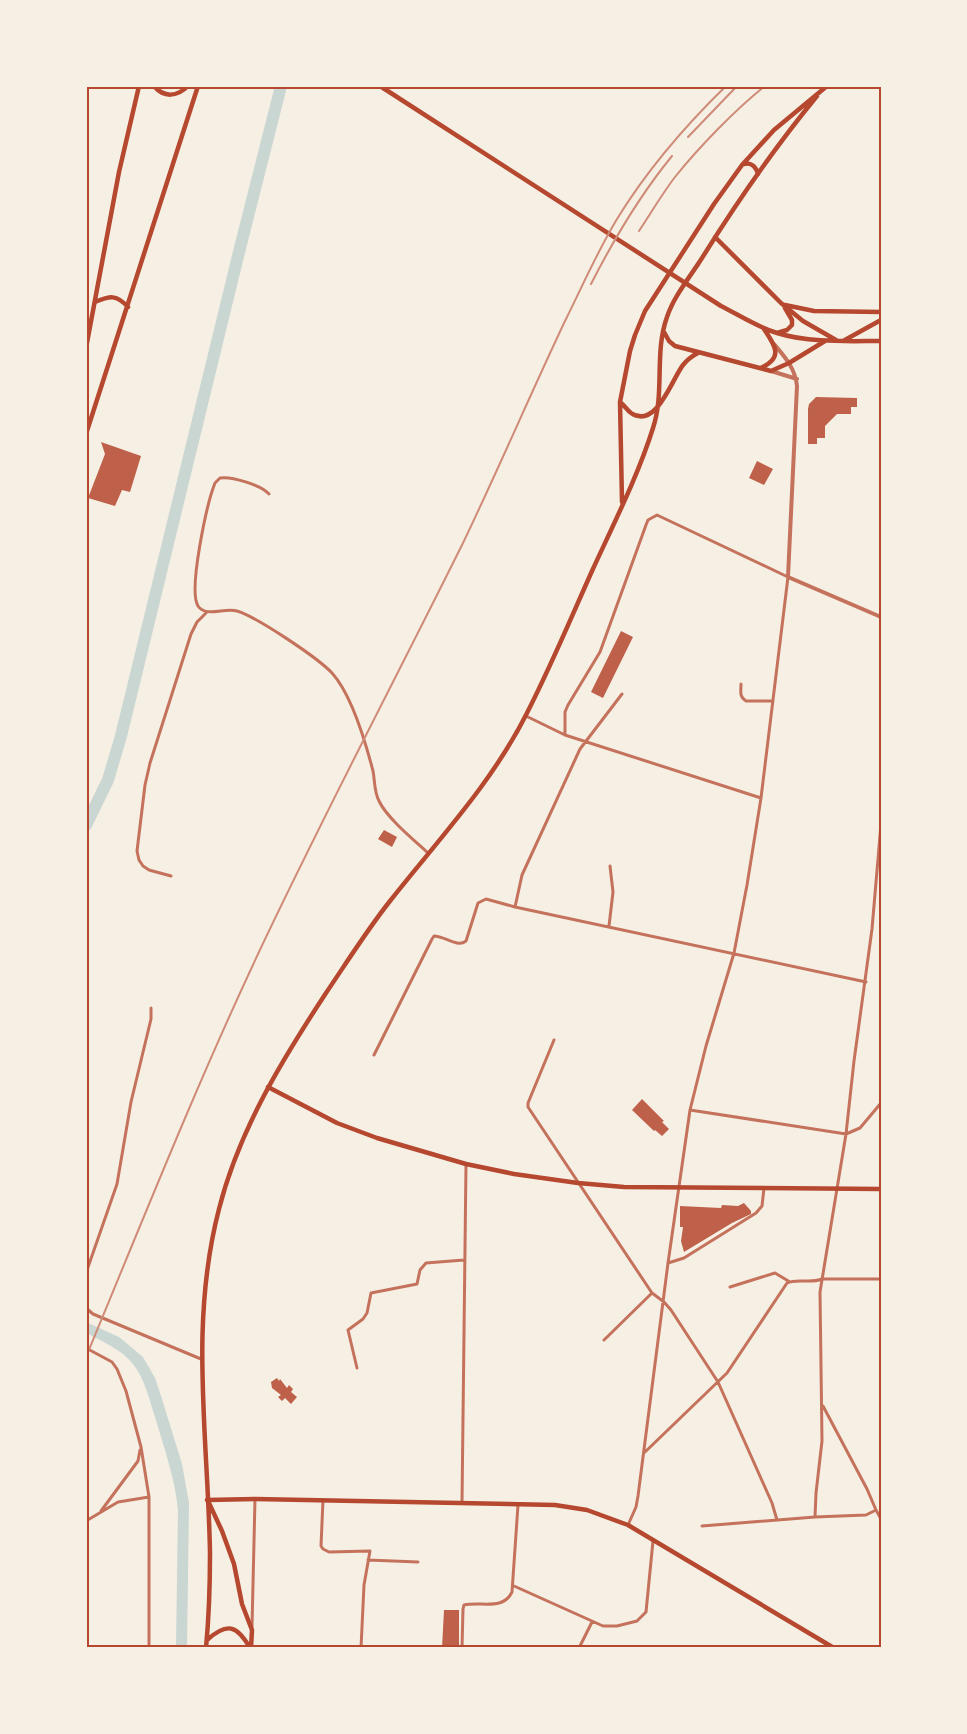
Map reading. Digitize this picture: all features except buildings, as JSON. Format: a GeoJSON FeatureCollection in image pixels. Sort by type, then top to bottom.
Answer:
{"type":"FeatureCollection","features":[{"type":"Feature","properties":{"kind":"main road"},"geometry":{"type":"LineString","coordinates":[[86,348],[119,172],[139,86]]}},
{"type":"Feature","properties":{"kind":"main road"},"geometry":{"type":"LineString","coordinates":[[154,86],[158,92],[172,95],[180,93],[188,86]]}},
{"type":"Feature","properties":{"kind":"main road"},"geometry":{"type":"LineString","coordinates":[[86,434],[198,86]]}},
{"type":"Feature","properties":{"kind":"main road"},"geometry":{"type":"LineString","coordinates":[[381,86],[721,306],[763,328],[776,333],[803,338],[881,341]]}},
{"type":"Feature","properties":{"kind":"main road"},"geometry":{"type":"LineString","coordinates":[[206,1648],[210,1596],[210,1550],[201,1359],[203,1302],[211,1240],[228,1176],[247,1129],[293,1043],[375,920],[482,788],[526,716],[622,506],[654,427],[659,407],[661,344],[666,318],[715,238],[785,135],[827,86]]}},
{"type":"Feature","properties":{"kind":"main road"},"geometry":{"type":"LineString","coordinates":[[622,506],[620,402],[630,351],[645,311],[714,204],[742,165],[774,130],[817,96]]}},
{"type":"Feature","properties":{"kind":"main road"},"geometry":{"type":"LineString","coordinates":[[742,165],[751,164],[758,174]]}},
{"type":"Feature","properties":{"kind":"main road"},"geometry":{"type":"LineString","coordinates":[[715,238],[781,303],[803,321],[837,340]]}},
{"type":"Feature","properties":{"kind":"main road"},"geometry":{"type":"LineString","coordinates":[[95,302],[112,297],[122,300],[128,307]]}},
{"type":"Feature","properties":{"kind":"main road"},"geometry":{"type":"LineString","coordinates":[[776,333],[790,328],[793,322],[781,303]]}},
{"type":"Feature","properties":{"kind":"main road"},"geometry":{"type":"LineString","coordinates":[[781,303],[814,311],[881,312]]}},
{"type":"Feature","properties":{"kind":"main road"},"geometry":{"type":"LineString","coordinates":[[843,341],[881,320]]}},
{"type":"Feature","properties":{"kind":"main road"},"geometry":{"type":"LineString","coordinates":[[761,368],[772,363],[776,354],[774,344],[763,328]]}},
{"type":"Feature","properties":{"kind":"main road"},"geometry":{"type":"LineString","coordinates":[[664,330],[669,341],[675,346],[771,371],[790,363],[826,340]]}},
{"type":"Feature","properties":{"kind":"main road"},"geometry":{"type":"LineString","coordinates":[[620,402],[637,416],[649,415],[659,407],[681,367],[698,353]]}},
{"type":"Feature","properties":{"kind":"main road"},"geometry":{"type":"LineString","coordinates":[[268,1088],[337,1123],[363,1133],[466,1164],[514,1174],[624,1187],[881,1189]]}},
{"type":"Feature","properties":{"kind":"main road"},"geometry":{"type":"LineString","coordinates":[[207,1500],[255,1499],[555,1505],[587,1510],[628,1525],[834,1648]]}},
{"type":"Feature","properties":{"kind":"main road"},"geometry":{"type":"LineString","coordinates":[[207,1500],[229,1548],[242,1604],[252,1630],[251,1648]]}},
{"type":"Feature","properties":{"kind":"main road"},"geometry":{"type":"LineString","coordinates":[[207,1640],[218,1631],[229,1627],[241,1634],[251,1648]]}},
{"type":"Feature","properties":{"kind":"street"},"geometry":{"type":"LineString","coordinates":[[628,1525],[636,1507],[645,1452],[650,1396],[690,1110],[706,1046],[734,953],[761,798],[773,701],[788,577],[797,393],[796,379],[790,363],[774,344]]}},
{"type":"Feature","properties":{"kind":"street"},"geometry":{"type":"LineString","coordinates":[[771,371],[796,379]]}},
{"type":"Feature","properties":{"kind":"street"},"geometry":{"type":"LineString","coordinates":[[268,494],[260,487],[229,478],[220,478],[215,483],[197,558],[194,588],[198,607],[207,612],[234,610],[247,614],[299,648],[331,672],[347,696],[364,739],[379,801],[407,833],[428,853]]}},
{"type":"Feature","properties":{"kind":"street"},"geometry":{"type":"LineString","coordinates":[[565,735],[565,712],[568,704],[600,652],[646,525],[651,517],[657,516],[788,577],[881,617]]}},
{"type":"Feature","properties":{"kind":"street"},"geometry":{"type":"LineString","coordinates":[[171,876],[149,870],[139,860],[137,851],[143,798],[150,763],[191,634],[197,622],[207,612]]}},
{"type":"Feature","properties":{"kind":"street"},"geometry":{"type":"LineString","coordinates":[[741,684],[740,696],[742,699],[746,701],[773,701]]}},
{"type":"Feature","properties":{"kind":"street"},"geometry":{"type":"LineString","coordinates":[[515,907],[522,875],[580,749],[622,694]]}},
{"type":"Feature","properties":{"kind":"street"},"geometry":{"type":"LineString","coordinates":[[526,716],[565,735],[761,798]]}},
{"type":"Feature","properties":{"kind":"street"},"geometry":{"type":"LineString","coordinates":[[815,1517],[823,1406],[820,1292],[846,1134],[854,1061],[866,982],[881,824]]}},
{"type":"Feature","properties":{"kind":"street"},"geometry":{"type":"LineString","coordinates":[[609,926],[613,892],[610,866]]}},
{"type":"Feature","properties":{"kind":"street"},"geometry":{"type":"LineString","coordinates":[[374,1055],[434,936],[463,944],[466,941],[478,903],[486,899],[515,907],[866,982]]}},
{"type":"Feature","properties":{"kind":"street"},"geometry":{"type":"LineString","coordinates":[[86,1273],[117,1184],[131,1102],[151,1019],[151,1008]]}},
{"type":"Feature","properties":{"kind":"street"},"geometry":{"type":"LineString","coordinates":[[554,1040],[528,1107],[652,1293],[671,1310],[718,1382],[778,1520]]}},
{"type":"Feature","properties":{"kind":"street"},"geometry":{"type":"LineString","coordinates":[[690,1110],[846,1134],[860,1128],[881,1103]]}},
{"type":"Feature","properties":{"kind":"street"},"geometry":{"type":"LineString","coordinates":[[462,1504],[466,1164]]}},
{"type":"Feature","properties":{"kind":"street"},"geometry":{"type":"LineString","coordinates":[[668,1263],[684,1258],[756,1213],[762,1206],[764,1188]]}},
{"type":"Feature","properties":{"kind":"street"},"geometry":{"type":"LineString","coordinates":[[357,1368],[348,1330],[363,1319],[367,1313],[371,1293],[418,1284],[420,1270],[426,1263],[464,1260]]}},
{"type":"Feature","properties":{"kind":"street"},"geometry":{"type":"LineString","coordinates":[[730,1287],[775,1273],[790,1282],[815,1282],[822,1279],[881,1279]]}},
{"type":"Feature","properties":{"kind":"street"},"geometry":{"type":"LineString","coordinates":[[645,1452],[726,1373],[782,1289],[790,1282]]}},
{"type":"Feature","properties":{"kind":"street"},"geometry":{"type":"LineString","coordinates":[[604,1340],[652,1293]]}},
{"type":"Feature","properties":{"kind":"street"},"geometry":{"type":"LineString","coordinates":[[86,1308],[93,1314],[201,1359]]}},
{"type":"Feature","properties":{"kind":"street"},"geometry":{"type":"LineString","coordinates":[[86,1348],[112,1362],[117,1369],[126,1391],[141,1447],[149,1497],[149,1648]]}},
{"type":"Feature","properties":{"kind":"street"},"geometry":{"type":"LineString","coordinates":[[823,1406],[868,1490],[881,1519]]}},
{"type":"Feature","properties":{"kind":"street"},"geometry":{"type":"LineString","coordinates":[[101,1511],[138,1462],[141,1447]]}},
{"type":"Feature","properties":{"kind":"street"},"geometry":{"type":"LineString","coordinates":[[86,1521],[118,1502],[149,1497]]}},
{"type":"Feature","properties":{"kind":"street"},"geometry":{"type":"LineString","coordinates":[[252,1630],[255,1499]]}},
{"type":"Feature","properties":{"kind":"street"},"geometry":{"type":"LineString","coordinates":[[323,1500],[321,1546],[323,1550],[329,1552],[370,1551],[364,1585],[361,1648]]}},
{"type":"Feature","properties":{"kind":"street"},"geometry":{"type":"LineString","coordinates":[[462,1648],[464,1605],[498,1604],[505,1602],[510,1597],[514,1586],[518,1505]]}},
{"type":"Feature","properties":{"kind":"street"},"geometry":{"type":"LineString","coordinates":[[702,1526],[866,1515],[876,1510]]}},
{"type":"Feature","properties":{"kind":"street"},"geometry":{"type":"LineString","coordinates":[[514,1586],[603,1626],[618,1626],[637,1620],[644,1615],[647,1604],[654,1540]]}},
{"type":"Feature","properties":{"kind":"street"},"geometry":{"type":"LineString","coordinates":[[368,1560],[418,1562]]}},
{"type":"Feature","properties":{"kind":"street"},"geometry":{"type":"LineString","coordinates":[[580,1648],[592,1622]]}},
{"type":"Feature","properties":{"kind":"shaded area"},"geometry":{"type":"Polygon","coordinates":[[[86,1322],[119,1337],[143,1357],[155,1378],[161,1396],[182,1464],[189,1503],[187,1648],[176,1648],[177,1498],[149,1396],[133,1364],[117,1350],[86,1333],[86,1322]]]}},
{"type":"Feature","properties":{"kind":"waterway"},"geometry":{"type":"LineString","coordinates":[[86,825],[108,780],[121,736],[281,86]]}},
{"type":"Feature","properties":{"kind":"railway"},"geometry":{"type":"LineString","coordinates":[[86,1357],[191,1104],[258,954],[333,799],[463,543],[596,257],[617,219],[641,183],[681,133],[726,86]]}},
{"type":"Feature","properties":{"kind":"railway"},"geometry":{"type":"LineString","coordinates":[[688,137],[737,86]]}},
{"type":"Feature","properties":{"kind":"railway"},"geometry":{"type":"LineString","coordinates":[[639,231],[685,165],[730,117],[765,86]]}},
{"type":"Feature","properties":{"kind":"railway"},"geometry":{"type":"LineString","coordinates":[[591,284],[628,218],[672,156]]}}]}
